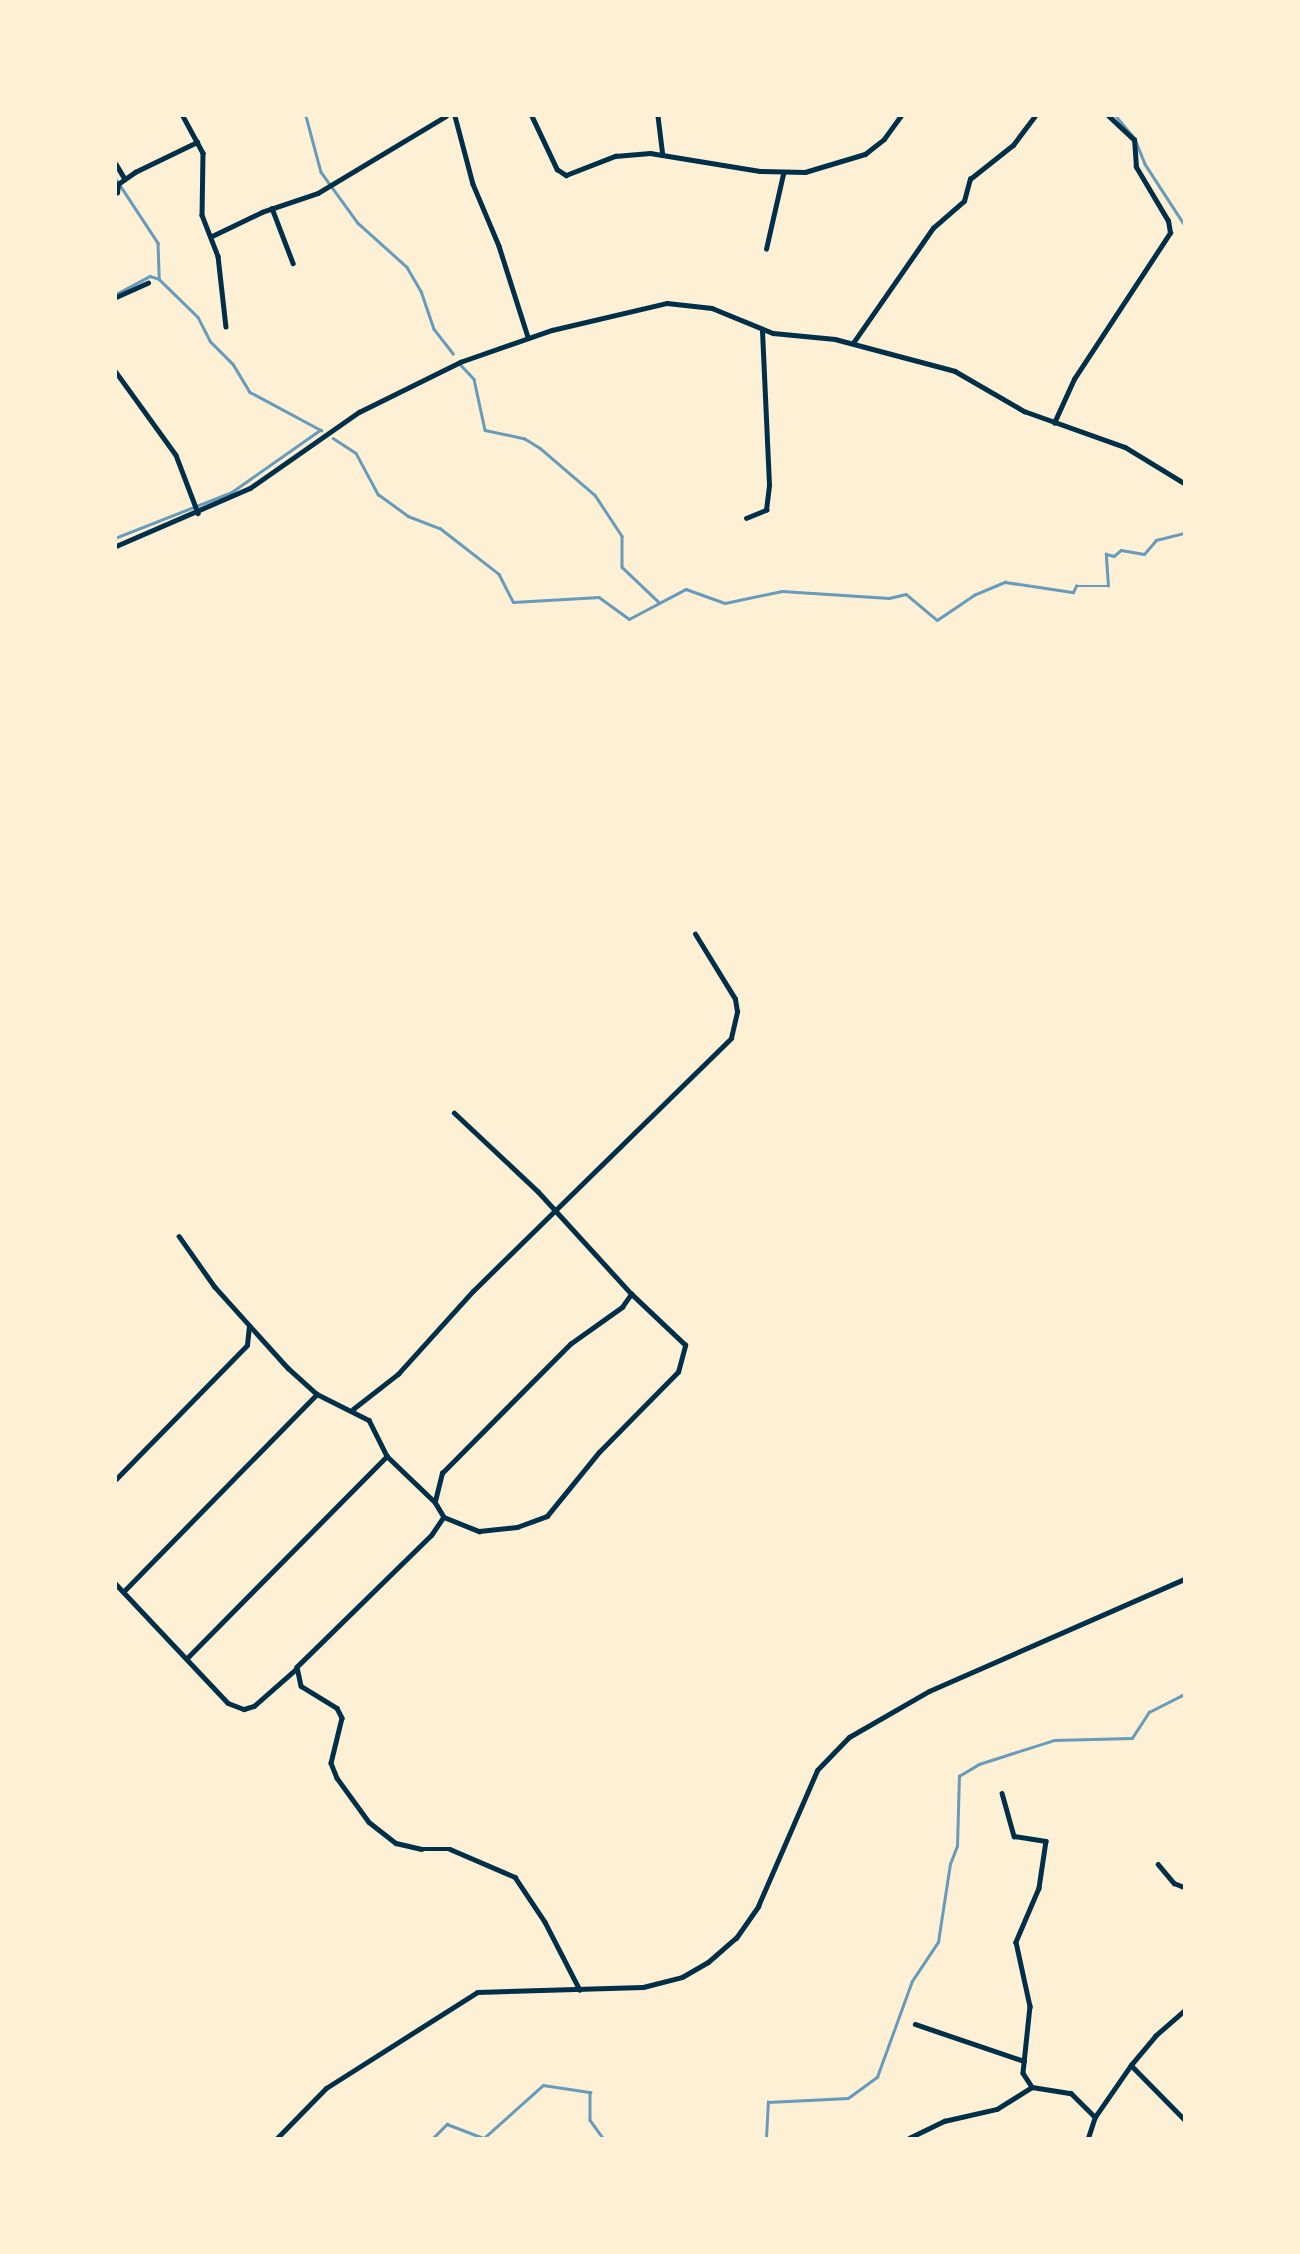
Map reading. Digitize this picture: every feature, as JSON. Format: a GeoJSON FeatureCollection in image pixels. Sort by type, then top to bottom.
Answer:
{"type":"FeatureCollection","features":[{"type":"Feature","properties":{"kind":"street"},"geometry":{"type":"LineString","coordinates":[[183,116],[197,142],[204,168],[202,215],[212,236],[226,327]]}},
{"type":"Feature","properties":{"kind":"street"},"geometry":{"type":"LineString","coordinates":[[212,236],[272,208],[318,193],[446,116]]}},
{"type":"Feature","properties":{"kind":"street"},"geometry":{"type":"LineString","coordinates":[[455,116],[472,184],[499,246],[528,337]]}},
{"type":"Feature","properties":{"kind":"street"},"geometry":{"type":"LineString","coordinates":[[532,116],[562,174],[615,156],[663,154],[783,174],[854,160],[884,139],[901,116]]}},
{"type":"Feature","properties":{"kind":"street"},"geometry":{"type":"LineString","coordinates":[[658,116],[663,154]]}},
{"type":"Feature","properties":{"kind":"street"},"geometry":{"type":"LineString","coordinates":[[853,343],[933,228],[964,201],[970,179],[1013,145],[1035,116]]}},
{"type":"Feature","properties":{"kind":"street"},"geometry":{"type":"LineString","coordinates":[[1054,423],[1074,379],[1170,233],[1168,221],[1136,167],[1133,140],[1108,116]]}},
{"type":"Feature","properties":{"kind":"street"},"geometry":{"type":"LineString","coordinates":[[117,194],[118,184],[125,179],[197,142]]}},
{"type":"Feature","properties":{"kind":"street"},"geometry":{"type":"LineString","coordinates":[[116,164],[125,179]]}},
{"type":"Feature","properties":{"kind":"street"},"geometry":{"type":"LineString","coordinates":[[766,249],[783,174]]}},
{"type":"Feature","properties":{"kind":"street"},"geometry":{"type":"LineString","coordinates":[[272,208],[293,263]]}},
{"type":"Feature","properties":{"kind":"street"},"geometry":{"type":"LineString","coordinates":[[116,297],[148,283]]}},
{"type":"Feature","properties":{"kind":"street"},"geometry":{"type":"LineString","coordinates":[[116,546],[198,513],[278,472],[377,402],[528,337],[667,303],[712,308],[762,330],[853,343],[956,371],[1054,423],[1125,447],[1185,483]]}},
{"type":"Feature","properties":{"kind":"street"},"geometry":{"type":"LineString","coordinates":[[746,518],[766,510],[769,485],[762,330]]}},
{"type":"Feature","properties":{"kind":"street"},"geometry":{"type":"LineString","coordinates":[[116,372],[176,455],[198,513]]}},
{"type":"Feature","properties":{"kind":"street"},"geometry":{"type":"LineString","coordinates":[[352,1409],[398,1374],[554,1211],[731,1038],[737,1012],[735,999],[695,934]]}},
{"type":"Feature","properties":{"kind":"street"},"geometry":{"type":"LineString","coordinates":[[179,1237],[247,1322],[317,1394],[352,1409],[376,1428],[387,1456],[435,1502],[444,1517],[479,1531],[517,1527],[547,1516],[599,1452],[678,1372],[685,1345],[631,1294],[554,1211],[454,1113]]}},
{"type":"Feature","properties":{"kind":"street"},"geometry":{"type":"LineString","coordinates":[[435,1502],[442,1473],[570,1343],[622,1307],[631,1294]]}},
{"type":"Feature","properties":{"kind":"street"},"geometry":{"type":"LineString","coordinates":[[116,1479],[247,1345],[251,1331],[247,1322]]}},
{"type":"Feature","properties":{"kind":"street"},"geometry":{"type":"LineString","coordinates":[[123,1592],[317,1394]]}},
{"type":"Feature","properties":{"kind":"street"},"geometry":{"type":"LineString","coordinates":[[187,1658],[387,1456]]}},
{"type":"Feature","properties":{"kind":"street"},"geometry":{"type":"LineString","coordinates":[[116,1584],[229,1703],[244,1709],[297,1667],[432,1535],[444,1517]]}},
{"type":"Feature","properties":{"kind":"street"},"geometry":{"type":"LineString","coordinates":[[277,2138],[326,2088],[477,1992],[642,1987],[682,1977],[736,1938],[776,1871],[817,1770],[849,1737],[929,1690],[1185,1578]]}},
{"type":"Feature","properties":{"kind":"street"},"geometry":{"type":"LineString","coordinates":[[297,1667],[300,1686],[337,1708],[342,1718],[331,1763],[337,1778],[356,1807],[386,1836],[421,1849],[460,1852],[508,1872],[523,1886],[580,1990]]}},
{"type":"Feature","properties":{"kind":"street"},"geometry":{"type":"LineString","coordinates":[[1002,1793],[1014,1836],[1046,1841],[1039,1888],[1016,1942],[1030,2006],[1023,2073],[1032,2087]]}},
{"type":"Feature","properties":{"kind":"street"},"geometry":{"type":"LineString","coordinates":[[1158,1864],[1174,1884],[1185,1887]]}},
{"type":"Feature","properties":{"kind":"street"},"geometry":{"type":"LineString","coordinates":[[1088,2138],[1095,2117],[1131,2065],[1154,2036],[1185,2011]]}},
{"type":"Feature","properties":{"kind":"street"},"geometry":{"type":"LineString","coordinates":[[915,2024],[1024,2062]]}},
{"type":"Feature","properties":{"kind":"street"},"geometry":{"type":"LineString","coordinates":[[1131,2065],[1185,2119]]}},
{"type":"Feature","properties":{"kind":"street"},"geometry":{"type":"LineString","coordinates":[[909,2138],[944,2121],[997,2109],[1032,2087],[1071,2093],[1095,2117]]}},
{"type":"Feature","properties":{"kind":"waterway"},"geometry":{"type":"LineString","coordinates":[[306,116],[321,172],[358,223],[407,267],[421,291],[434,329],[453,353]]}},
{"type":"Feature","properties":{"kind":"waterway"},"geometry":{"type":"LineString","coordinates":[[1116,116],[1135,139],[1145,164],[1184,224]]}},
{"type":"Feature","properties":{"kind":"waterway"},"geometry":{"type":"LineString","coordinates":[[116,179],[158,243],[159,279],[198,317],[210,341],[233,364],[250,392],[321,430],[231,493],[116,538]]}},
{"type":"Feature","properties":{"kind":"waterway"},"geometry":{"type":"LineString","coordinates":[[116,294],[150,276],[159,279]]}},
{"type":"Feature","properties":{"kind":"waterway"},"geometry":{"type":"LineString","coordinates":[[461,365],[474,379],[485,430],[524,438],[540,448],[595,495],[622,536],[622,567],[660,603]]}},
{"type":"Feature","properties":{"kind":"waterway"},"geometry":{"type":"LineString","coordinates":[[333,438],[356,453],[378,494],[408,516],[440,528],[499,574],[513,602],[599,597],[629,619],[686,589],[725,603],[782,591],[889,598],[906,594],[937,620],[974,595],[1005,582],[1073,592],[1076,586],[1108,586],[1106,554],[1114,556],[1121,550],[1144,554],[1156,540],[1184,533]]}},
{"type":"Feature","properties":{"kind":"waterway"},"geometry":{"type":"LineString","coordinates":[[766,2138],[768,2102],[848,2098],[877,2077],[912,1981],[938,1942],[950,1864],[957,1846],[959,1776],[979,1764],[1054,1740],[1132,1738],[1149,1712],[1184,1694]]}},
{"type":"Feature","properties":{"kind":"waterway"},"geometry":{"type":"LineString","coordinates":[[433,2138],[447,2124],[484,2138],[543,2085],[590,2092],[590,2120],[603,2138]]}}]}
